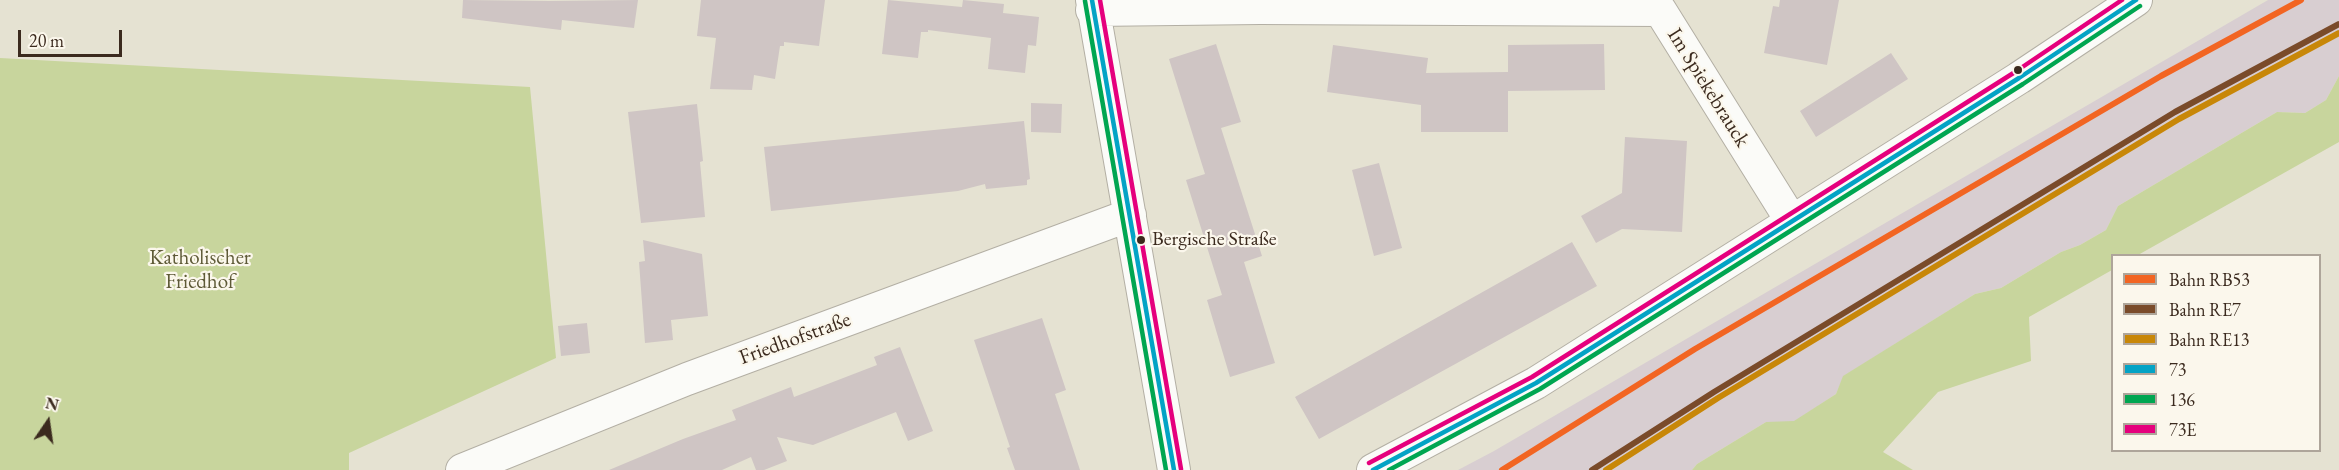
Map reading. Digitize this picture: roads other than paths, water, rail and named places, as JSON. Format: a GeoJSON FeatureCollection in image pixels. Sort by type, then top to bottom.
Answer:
{"type":"FeatureCollection","features":[{"type":"Feature","properties":{"kind":"street"},"geometry":{"type":"LineString","coordinates":[[1374,470],[1536,383],[2019,78],[2136,0]]}},
{"type":"Feature","properties":{"kind":"street"},"geometry":{"type":"LineString","coordinates":[[1092,5],[1174,470]]}},
{"type":"Feature","properties":{"kind":"street","name":"Im Spiekebrauck"},"geometry":{"type":"LineString","coordinates":[[1092,5],[1660,10],[1791,220]]}},
{"type":"Feature","properties":{"kind":"street","name":"Friedhofstraße"},"geometry":{"type":"LineString","coordinates":[[462,470],[687,379],[1130,215]]}},
{"type":"Feature","properties":{"kind":"rail line","name":"RB53"},"geometry":{"type":"LineString","coordinates":[[1502,470],[1695,349],[2161,76],[2301,0]]}},
{"type":"Feature","properties":{"kind":"rail line","name":"RE7"},"geometry":{"type":"LineString","coordinates":[[1592,470],[1714,392],[2175,112],[2339,24]]}},
{"type":"Feature","properties":{"kind":"rail line","name":"RE13"},"geometry":{"type":"LineString","coordinates":[[1606,470],[1718,398],[2179,119],[2339,33]]}},
{"type":"Feature","properties":{"kind":"place","name":"Bergische Straße"},"geometry":{"type":"Point","coordinates":[1141,240]}},
{"type":"Feature","properties":{"kind":"park label","name":"Katholischer Friedhof"},"geometry":{"type":"Point","coordinates":[200,270]}}]}
